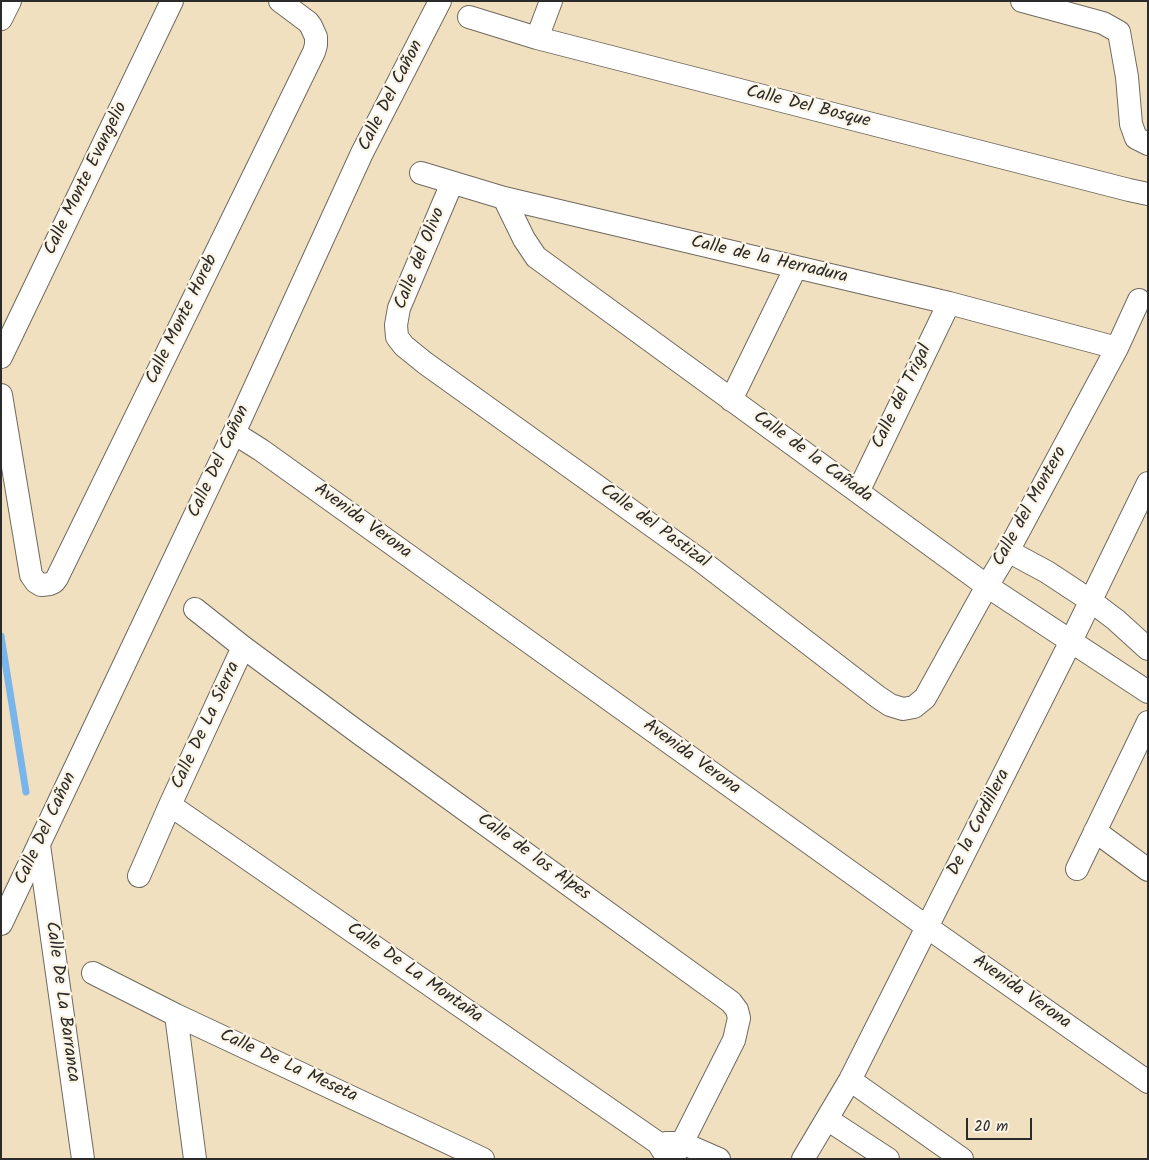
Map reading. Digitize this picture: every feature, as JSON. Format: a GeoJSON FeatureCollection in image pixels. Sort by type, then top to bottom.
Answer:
{"type":"FeatureCollection","features":[{"type":"Feature","properties":{"kind":"street"},"geometry":{"type":"LineString","coordinates":[[1,18],[10,1]]}},
{"type":"Feature","properties":{"kind":"street","name":"Calle Monte Evangelio"},"geometry":{"type":"LineString","coordinates":[[1,357],[172,1]]}},
{"type":"Feature","properties":{"kind":"street","name":"Calle Monte Horeb"},"geometry":{"type":"LineString","coordinates":[[1,395],[31,575],[36,582],[50,584],[57,578],[314,52],[316,45],[314,32],[308,22],[280,1]]}},
{"type":"Feature","properties":{"kind":"street","name":"Calle Del Cañon"},"geometry":{"type":"LineString","coordinates":[[1,924],[234,433],[362,153],[440,1]]}},
{"type":"Feature","properties":{"kind":"street"},"geometry":{"type":"LineString","coordinates":[[537,38],[552,1]]}},
{"type":"Feature","properties":{"kind":"street"},"geometry":{"type":"LineString","coordinates":[[1022,1],[1103,23],[1119,32],[1126,68],[1131,124],[1136,138],[1148,144]]}},
{"type":"Feature","properties":{"kind":"street","name":"Calle Del Bosque"},"geometry":{"type":"LineString","coordinates":[[469,17],[537,38],[1148,194]]}},
{"type":"Feature","properties":{"kind":"street","name":"Calle de la Herradura"},"geometry":{"type":"LineString","coordinates":[[421,173],[504,198],[949,302],[1117,348]]}},
{"type":"Feature","properties":{"kind":"street","name":"Calle del Olivo"},"geometry":{"type":"LineString","coordinates":[[397,337],[396,325],[399,308],[452,183]]}},
{"type":"Feature","properties":{"kind":"street","name":"Calle de la Cañada"},"geometry":{"type":"LineString","coordinates":[[504,198],[524,239],[536,258],[987,586],[1148,692]]}},
{"type":"Feature","properties":{"kind":"street"},"geometry":{"type":"LineString","coordinates":[[731,400],[796,267]]}},
{"type":"Feature","properties":{"kind":"street","name":"Calle del Montero"},"geometry":{"type":"LineString","coordinates":[[914,708],[925,698],[1008,551],[1117,348],[1139,300]]}},
{"type":"Feature","properties":{"kind":"street","name":"Calle del Trigal"},"geometry":{"type":"LineString","coordinates":[[858,492],[949,302]]}},
{"type":"Feature","properties":{"kind":"street","name":"Calle del Pastizal"},"geometry":{"type":"LineString","coordinates":[[397,337],[404,346],[425,363],[700,560],[878,697],[890,705],[903,709],[914,708]]}},
{"type":"Feature","properties":{"kind":"street","name":"Avenida Verona"},"geometry":{"type":"LineString","coordinates":[[234,433],[261,450],[927,927],[1148,1082]]}},
{"type":"Feature","properties":{"kind":"street","name":"De la Cordillera"},"geometry":{"type":"LineString","coordinates":[[803,1159],[850,1080],[1091,601],[1148,483]]}},
{"type":"Feature","properties":{"kind":"street"},"geometry":{"type":"LineString","coordinates":[[1008,551],[1047,572],[1091,601],[1116,620],[1148,649]]}},
{"type":"Feature","properties":{"kind":"street","name":"Calle de los Alpes"},"geometry":{"type":"LineString","coordinates":[[195,608],[243,647],[352,728],[731,1002],[737,1010],[739,1018],[734,1040],[670,1151]]}},
{"type":"Feature","properties":{"kind":"street","name":"Calle De La Sierra"},"geometry":{"type":"LineString","coordinates":[[139,876],[243,647]]}},
{"type":"Feature","properties":{"kind":"street"},"geometry":{"type":"LineString","coordinates":[[1077,869],[1148,722]]}},
{"type":"Feature","properties":{"kind":"street","name":"Calle De La Montaña"},"geometry":{"type":"LineString","coordinates":[[170,805],[670,1151],[719,1159]]}},
{"type":"Feature","properties":{"kind":"street"},"geometry":{"type":"LineString","coordinates":[[1095,831],[1148,870]]}},
{"type":"Feature","properties":{"kind":"street","name":"Calle De La Barranca"},"geometry":{"type":"LineString","coordinates":[[39,845],[83,1159]]}},
{"type":"Feature","properties":{"kind":"street","name":"Calle De La Meseta"},"geometry":{"type":"LineString","coordinates":[[94,972],[176,1015],[483,1159]]}},
{"type":"Feature","properties":{"kind":"street"},"geometry":{"type":"LineString","coordinates":[[176,1015],[195,1159]]}},
{"type":"Feature","properties":{"kind":"street"},"geometry":{"type":"LineString","coordinates":[[850,1080],[935,1151],[962,1159]]}},
{"type":"Feature","properties":{"kind":"street"},"geometry":{"type":"LineString","coordinates":[[826,1119],[888,1159]]}},
{"type":"Feature","properties":{"kind":"waterway"},"geometry":{"type":"LineString","coordinates":[[1,636],[26,792]]}}]}
